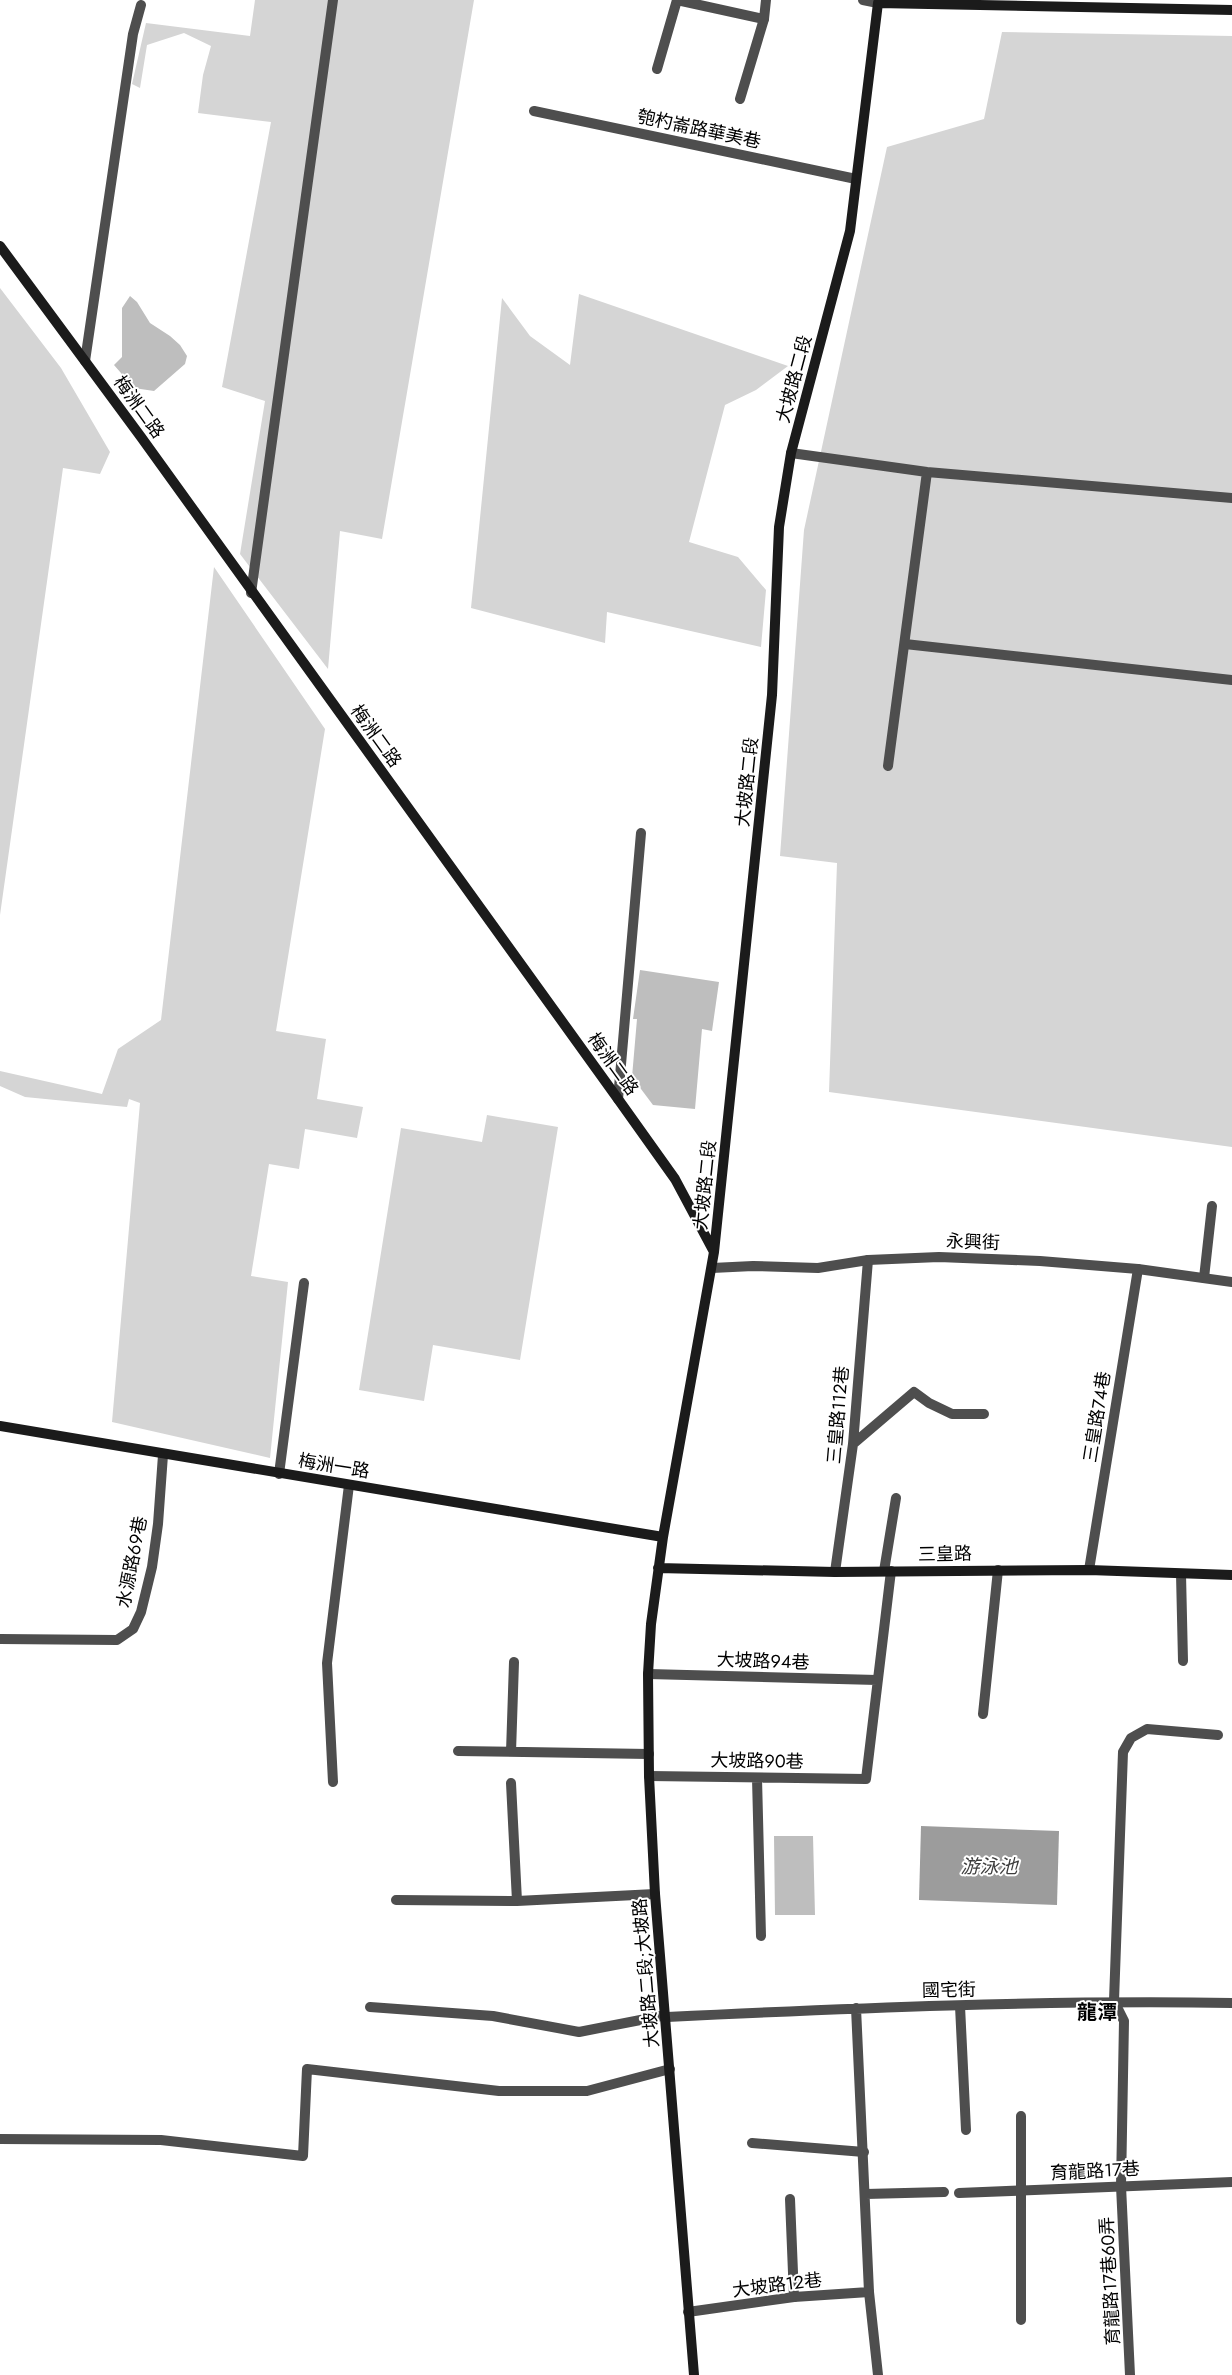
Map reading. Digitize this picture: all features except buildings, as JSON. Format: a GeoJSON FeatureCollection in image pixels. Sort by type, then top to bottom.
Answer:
{"type":"FeatureCollection","features":[{"type":"Feature","properties":{"kind":"street"},"geometry":{"type":"LineString","coordinates":[[251,592],[333,0]]}},
{"type":"Feature","properties":{"kind":"street"},"geometry":{"type":"LineString","coordinates":[[657,69],[677,0],[764,19]]}},
{"type":"Feature","properties":{"kind":"street"},"geometry":{"type":"LineString","coordinates":[[740,99],[764,19],[766,0]]}},
{"type":"Feature","properties":{"kind":"street"},"geometry":{"type":"LineString","coordinates":[[863,0],[1232,10]]}},
{"type":"Feature","properties":{"kind":"street","name":"大坡路二段"},"geometry":{"type":"LineString","coordinates":[[658,1568],[714,1252],[772,695],[779,527],[792,453],[850,230],[878,1]]}},
{"type":"Feature","properties":{"kind":"street"},"geometry":{"type":"LineString","coordinates":[[85,360],[133,34],[141,5]]}},
{"type":"Feature","properties":{"kind":"street","name":"匏杓崙路華美巷"},"geometry":{"type":"LineString","coordinates":[[534,111],[856,179]]}},
{"type":"Feature","properties":{"kind":"street","name":"梅洲二路"},"geometry":{"type":"LineString","coordinates":[[0,246],[85,360],[675,1179],[714,1252]]}},
{"type":"Feature","properties":{"kind":"street"},"geometry":{"type":"LineString","coordinates":[[792,453],[927,472],[1232,498]]}},
{"type":"Feature","properties":{"kind":"street"},"geometry":{"type":"LineString","coordinates":[[888,766],[927,472]]}},
{"type":"Feature","properties":{"kind":"street"},"geometry":{"type":"LineString","coordinates":[[905,644],[1232,680]]}},
{"type":"Feature","properties":{"kind":"street"},"geometry":{"type":"LineString","coordinates":[[618,1099],[641,833]]}},
{"type":"Feature","properties":{"kind":"street"},"geometry":{"type":"LineString","coordinates":[[1204,1278],[1212,1206]]}},
{"type":"Feature","properties":{"kind":"street","name":"永興街"},"geometry":{"type":"LineString","coordinates":[[712,1268],[753,1266],[818,1268],[868,1260],[939,1257],[1040,1261],[1138,1269],[1232,1282]]}},
{"type":"Feature","properties":{"kind":"street","name":"三皇路112巷"},"geometry":{"type":"LineString","coordinates":[[835,1572],[853,1444],[868,1260]]}},
{"type":"Feature","properties":{"kind":"street","name":"三皇路74巷"},"geometry":{"type":"LineString","coordinates":[[1089,1570],[1138,1269]]}},
{"type":"Feature","properties":{"kind":"street"},"geometry":{"type":"LineString","coordinates":[[279,1474],[304,1282]]}},
{"type":"Feature","properties":{"kind":"street"},"geometry":{"type":"LineString","coordinates":[[853,1444],[914,1392],[929,1403],[952,1414],[984,1414]]}},
{"type":"Feature","properties":{"kind":"street","name":"梅洲一路"},"geometry":{"type":"LineString","coordinates":[[0,1426],[163,1455],[663,1536]]}},
{"type":"Feature","properties":{"kind":"street","name":"水源路69巷"},"geometry":{"type":"LineString","coordinates":[[0,1639],[117,1640],[133,1629],[141,1612],[152,1567],[158,1524],[163,1455]]}},
{"type":"Feature","properties":{"kind":"street"},"geometry":{"type":"LineString","coordinates":[[333,1782],[327,1663],[349,1485]]}},
{"type":"Feature","properties":{"kind":"street"},"geometry":{"type":"LineString","coordinates":[[876,1680],[896,1498]]}},
{"type":"Feature","properties":{"kind":"street","name":"三皇路"},"geometry":{"type":"LineString","coordinates":[[658,1568],[835,1572],[1089,1570],[1232,1575]]}},
{"type":"Feature","properties":{"kind":"street","name":"大坡路二段;大坡路"},"geometry":{"type":"LineString","coordinates":[[658,1568],[648,1674],[649,1776],[655,1894],[694,2375]]}},
{"type":"Feature","properties":{"kind":"street"},"geometry":{"type":"LineString","coordinates":[[983,1714],[998,1570]]}},
{"type":"Feature","properties":{"kind":"street"},"geometry":{"type":"LineString","coordinates":[[1181,1574],[1183,1661]]}},
{"type":"Feature","properties":{"kind":"street"},"geometry":{"type":"LineString","coordinates":[[512,1752],[514,1662]]}},
{"type":"Feature","properties":{"kind":"street","name":"大坡路94巷"},"geometry":{"type":"LineString","coordinates":[[648,1674],[876,1680]]}},
{"type":"Feature","properties":{"kind":"street","name":"大坡路90巷"},"geometry":{"type":"LineString","coordinates":[[649,1776],[866,1779],[876,1680]]}},
{"type":"Feature","properties":{"kind":"street"},"geometry":{"type":"LineString","coordinates":[[1114,2001],[1123,1752],[1130,1738],[1147,1728],[1218,1735]]}},
{"type":"Feature","properties":{"kind":"street"},"geometry":{"type":"LineString","coordinates":[[458,1751],[649,1754]]}},
{"type":"Feature","properties":{"kind":"street"},"geometry":{"type":"LineString","coordinates":[[757,1778],[761,1936]]}},
{"type":"Feature","properties":{"kind":"street"},"geometry":{"type":"LineString","coordinates":[[511,1784],[517,1901]]}},
{"type":"Feature","properties":{"kind":"street"},"geometry":{"type":"LineString","coordinates":[[396,1900],[517,1901],[655,1894]]}},
{"type":"Feature","properties":{"kind":"street","name":"國宅街"},"geometry":{"type":"LineString","coordinates":[[370,2007],[493,2016],[579,2032],[661,2016],[666,2018],[856,2008],[1114,2001],[1232,2003]]}},
{"type":"Feature","properties":{"kind":"street","name":"育龍路17巷60弄"},"geometry":{"type":"LineString","coordinates":[[1114,2001],[1124,2021],[1121,2186],[1130,2375]]}},
{"type":"Feature","properties":{"kind":"street"},"geometry":{"type":"LineString","coordinates":[[960,2006],[966,2130]]}},
{"type":"Feature","properties":{"kind":"street"},"geometry":{"type":"LineString","coordinates":[[856,2008],[870,2292],[878,2375]]}},
{"type":"Feature","properties":{"kind":"street"},"geometry":{"type":"LineString","coordinates":[[0,2139],[161,2140],[303,2156],[307,2069],[499,2091],[587,2091],[670,2069]]}},
{"type":"Feature","properties":{"kind":"street"},"geometry":{"type":"LineString","coordinates":[[1021,2116],[1021,2320]]}},
{"type":"Feature","properties":{"kind":"street"},"geometry":{"type":"LineString","coordinates":[[752,2143],[864,2152]]}},
{"type":"Feature","properties":{"kind":"street","name":"育龍路17巷"},"geometry":{"type":"LineString","coordinates":[[959,2193],[1232,2182]]}},
{"type":"Feature","properties":{"kind":"street"},"geometry":{"type":"LineString","coordinates":[[866,2194],[944,2192]]}},
{"type":"Feature","properties":{"kind":"street"},"geometry":{"type":"LineString","coordinates":[[790,2199],[794,2297]]}},
{"type":"Feature","properties":{"kind":"street","name":"大坡路12巷"},"geometry":{"type":"LineString","coordinates":[[688,2312],[794,2297],[870,2292]]}},
{"type":"Feature","properties":{"kind":"shaded area"},"geometry":{"type":"Polygon","coordinates":[[[255,0],[474,0],[382,539],[340,531],[328,669],[240,554],[265,401],[222,387],[271,122],[198,113],[203,75],[211,46],[184,33],[147,45],[140,88],[132,84],[146,23],[250,36],[255,0]]]}},
{"type":"Feature","properties":{"kind":"shaded area"},"geometry":{"type":"Polygon","coordinates":[[[1002,32],[1232,36],[1232,1147],[829,1092],[837,863],[780,856],[804,530],[887,147],[984,119],[1002,32]]]}},
{"type":"Feature","properties":{"kind":"shaded area"},"geometry":{"type":"Polygon","coordinates":[[[0,288],[61,368],[110,452],[100,474],[63,468],[0,915],[0,288]]]}},
{"type":"Feature","properties":{"kind":"shaded area"},"geometry":{"type":"Polygon","coordinates":[[[579,294],[788,366],[756,390],[725,405],[689,542],[738,557],[766,590],[761,647],[607,612],[605,643],[471,608],[502,298],[530,336],[570,365],[579,294]]]}},
{"type":"Feature","properties":{"kind":"shaded area"},"geometry":{"type":"Polygon","coordinates":[[[214,567],[325,729],[276,1031],[326,1039],[317,1099],[363,1107],[357,1138],[305,1129],[299,1169],[269,1164],[251,1276],[288,1282],[270,1458],[112,1422],[140,1103],[129,1099],[127,1107],[25,1097],[0,1086],[0,1071],[102,1094],[118,1049],[161,1020],[214,567]]]}},
{"type":"Feature","properties":{"kind":"shaded area"},"geometry":{"type":"Polygon","coordinates":[[[487,1115],[558,1127],[520,1360],[433,1345],[424,1401],[359,1390],[401,1128],[482,1142],[487,1115]]]}},
{"type":"Feature","properties":{"kind":"water","name":"游泳池"},"geometry":{"type":"Polygon","coordinates":[[[921,1826],[1059,1831],[1057,1905],[919,1900],[921,1826]]]}},
{"type":"Feature","properties":{"kind":"district","name":"龍潭"},"geometry":{"type":"Point","coordinates":[1097,2012]}}]}
